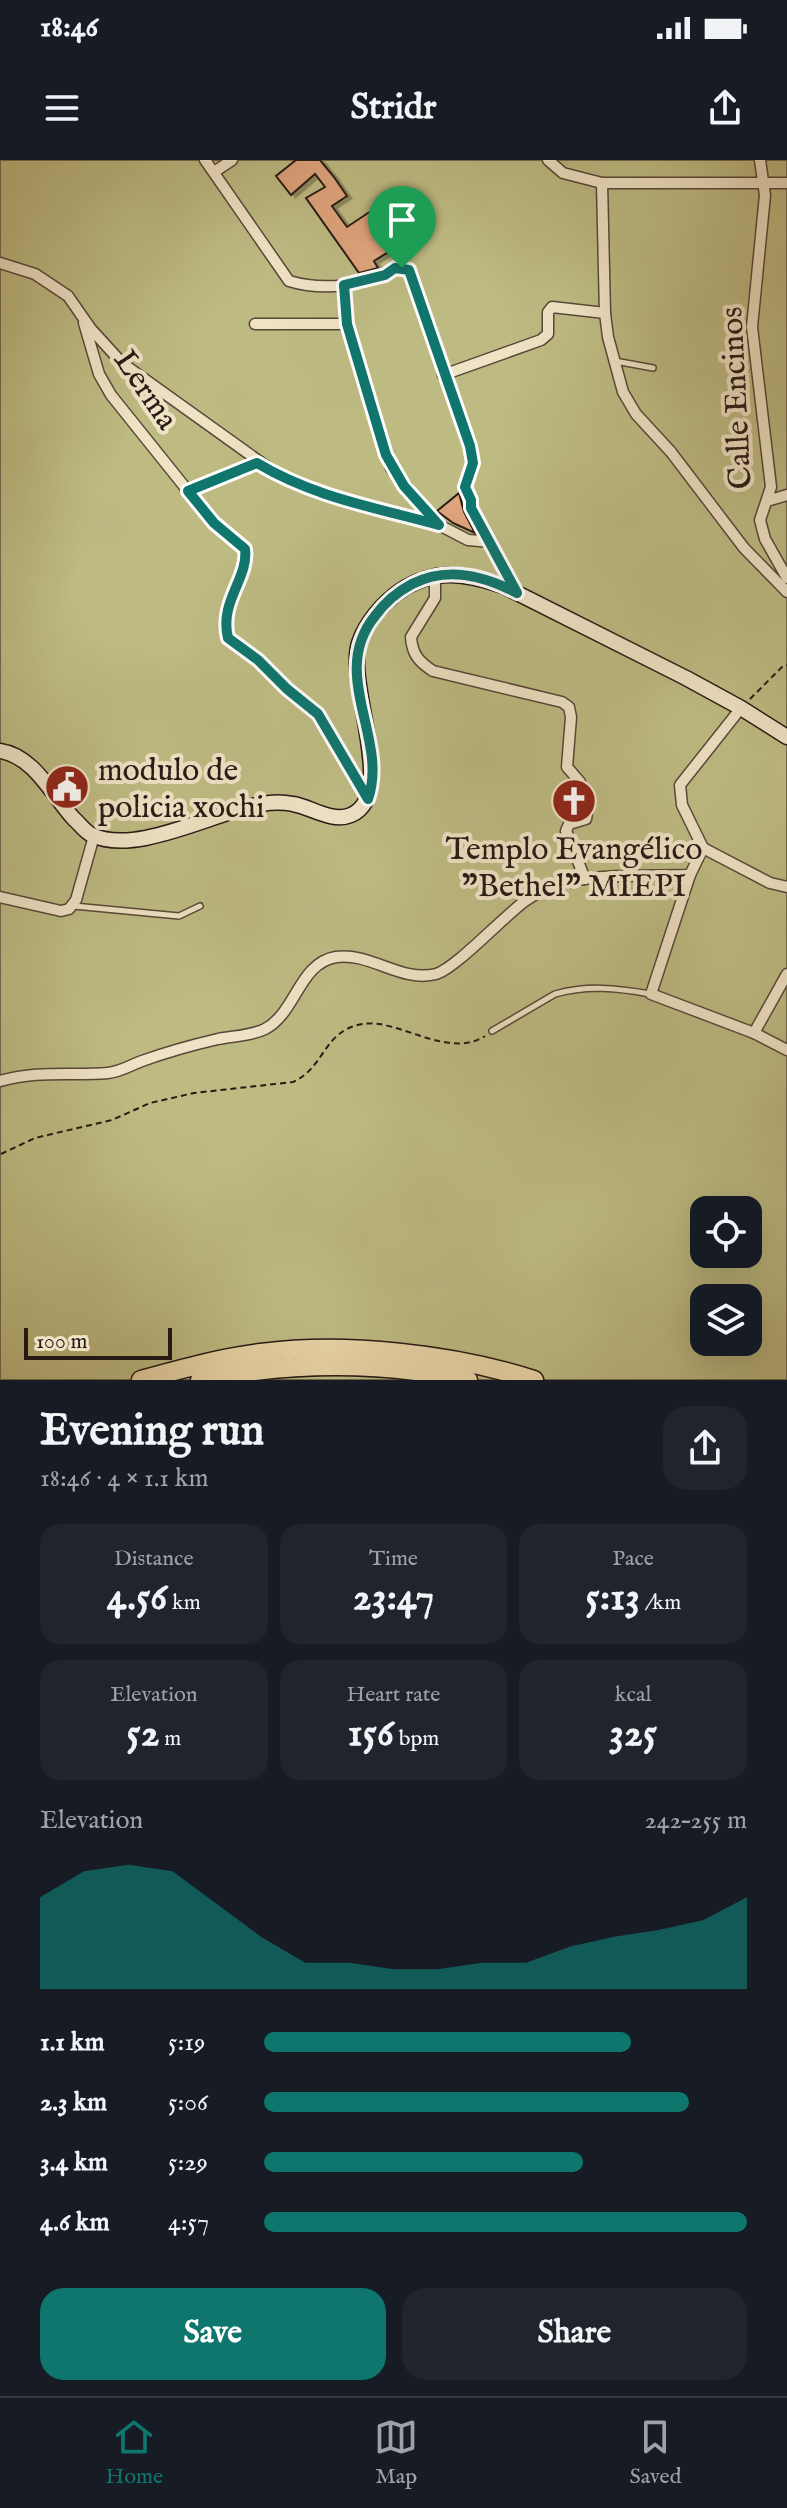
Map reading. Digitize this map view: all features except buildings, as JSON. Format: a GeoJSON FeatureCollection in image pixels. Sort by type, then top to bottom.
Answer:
{"type":"FeatureCollection","features":[{"type":"Feature","properties":{"kind":"highway"},"geometry":{"type":"LineString","coordinates":[[141,1380],[198,1364],[263,1353],[363,1350],[455,1360],[534,1380]]}},
{"type":"Feature","properties":{"kind":"highway"},"geometry":{"type":"LineString","coordinates":[[200,1380],[265,1369],[319,1366],[361,1367],[468,1380]]}},
{"type":"Feature","properties":{"kind":"main road"},"geometry":{"type":"LineString","coordinates":[[0,751],[17,756],[32,767],[64,808],[94,836],[118,840],[145,838],[265,803],[296,804],[340,817],[358,811],[368,799],[373,779],[358,685],[359,644],[364,631],[388,600],[404,588],[435,574],[478,577],[517,593],[591,628],[741,708],[787,737]]}},
{"type":"Feature","properties":{"kind":"street"},"geometry":{"type":"LineString","coordinates":[[205,160],[289,281],[344,285],[385,275],[395,268],[409,270],[470,446],[473,463],[465,487],[471,508],[517,593]]}},
{"type":"Feature","properties":{"kind":"street"},"geometry":{"type":"LineString","coordinates":[[214,172],[232,160]]}},
{"type":"Feature","properties":{"kind":"street"},"geometry":{"type":"LineString","coordinates":[[548,160],[563,173],[602,183],[787,183]]}},
{"type":"Feature","properties":{"kind":"street","name":"Calle Encinos"},"geometry":{"type":"LineString","coordinates":[[760,160],[764,205],[752,327],[771,487],[760,520],[761,531],[787,578]]}},
{"type":"Feature","properties":{"kind":"street"},"geometry":{"type":"LineString","coordinates":[[602,183],[605,313],[623,392],[636,414],[671,452],[744,548],[787,592]]}},
{"type":"Feature","properties":{"kind":"street"},"geometry":{"type":"LineString","coordinates":[[0,263],[35,274],[51,283],[68,296],[83,317]]}},
{"type":"Feature","properties":{"kind":"street"},"geometry":{"type":"LineString","coordinates":[[344,285],[347,324],[391,468],[439,525]]}},
{"type":"Feature","properties":{"kind":"street"},"geometry":{"type":"LineString","coordinates":[[443,375],[541,340],[548,334],[548,312],[552,307],[605,313]]}},
{"type":"Feature","properties":{"kind":"street","name":"Lerma"},"geometry":{"type":"LineString","coordinates":[[83,317],[122,363],[257,463],[293,483],[325,495],[439,525],[468,540],[491,542]]}},
{"type":"Feature","properties":{"kind":"street","name":"Lerma"},"geometry":{"type":"LineString","coordinates":[[83,317],[86,337],[99,374],[111,395],[214,523],[245,549],[246,559],[226,612],[228,638],[258,660],[318,714],[368,799]]}},
{"type":"Feature","properties":{"kind":"street"},"geometry":{"type":"LineString","coordinates":[[255,324],[347,324]]}},
{"type":"Feature","properties":{"kind":"street"},"geometry":{"type":"LineString","coordinates":[[188,491],[257,463]]}},
{"type":"Feature","properties":{"kind":"street"},"geometry":{"type":"LineString","coordinates":[[767,501],[787,495]]}},
{"type":"Feature","properties":{"kind":"street"},"geometry":{"type":"LineString","coordinates":[[435,574],[435,598],[411,637],[414,654],[425,665],[433,671],[562,702],[569,707],[567,767],[580,782],[587,813],[586,819],[569,824],[566,831],[585,879]]}},
{"type":"Feature","properties":{"kind":"street"},"geometry":{"type":"LineString","coordinates":[[741,708],[680,785],[682,805],[703,848],[770,883],[787,887]]}},
{"type":"Feature","properties":{"kind":"street"},"geometry":{"type":"LineString","coordinates":[[0,897],[61,911],[73,905],[94,836]]}},
{"type":"Feature","properties":{"kind":"street"},"geometry":{"type":"LineString","coordinates":[[703,848],[690,875],[651,994],[754,1033],[787,1050]]}},
{"type":"Feature","properties":{"kind":"street"},"geometry":{"type":"LineString","coordinates":[[0,1081],[43,1073],[115,1072],[182,1048],[265,1029],[285,1008],[313,968],[338,957],[363,958],[409,974],[433,975],[444,971],[523,902],[539,892],[585,879],[690,875]]}},
{"type":"Feature","properties":{"kind":"street"},"geometry":{"type":"LineString","coordinates":[[754,1033],[787,974]]}},
{"type":"Feature","properties":{"kind":"lane"},"geometry":{"type":"LineString","coordinates":[[614,361],[653,368]]}},
{"type":"Feature","properties":{"kind":"lane"},"geometry":{"type":"LineString","coordinates":[[73,905],[179,916],[200,906]]}},
{"type":"Feature","properties":{"kind":"lane"},"geometry":{"type":"LineString","coordinates":[[492,1031],[555,994],[566,991],[617,987],[651,994]]}},
{"type":"Feature","properties":{"kind":"path"},"geometry":{"type":"LineString","coordinates":[[741,708],[787,665]]}},
{"type":"Feature","properties":{"kind":"path"},"geometry":{"type":"LineString","coordinates":[[1,1154],[35,1138],[112,1120],[138,1107],[165,1100],[242,1086],[293,1082],[304,1077],[330,1041],[350,1026],[379,1023],[439,1041],[465,1043],[480,1040],[492,1031]]}},
{"type":"Feature","properties":{"kind":"shaded area"},"geometry":{"type":"Polygon","coordinates":[[[0,160],[787,160],[787,1380],[0,1380],[0,160]]]}},
{"type":"Feature","properties":{"kind":"place","name":"modulo de policia xochi"},"geometry":{"type":"Point","coordinates":[67,787]}},
{"type":"Feature","properties":{"kind":"place","name":"Templo Evangélico \"Bethel\" MIEPI"},"geometry":{"type":"Point","coordinates":[574,801]}},
{"type":"Feature","properties":{"kind":"route"},"geometry":{"type":"LineString","coordinates":[[402,268],[409,270],[470,446],[473,463],[465,487],[471,508],[517,593],[478,577],[435,574],[404,588],[388,600],[373,618],[364,631],[357,657],[360,705],[373,779],[368,799],[318,714],[287,689],[269,669],[228,638],[226,612],[247,553],[241,544],[214,523],[188,491],[257,463],[293,483],[325,495],[439,525],[391,468],[347,324],[344,285],[356,284],[402,268]]}}]}
